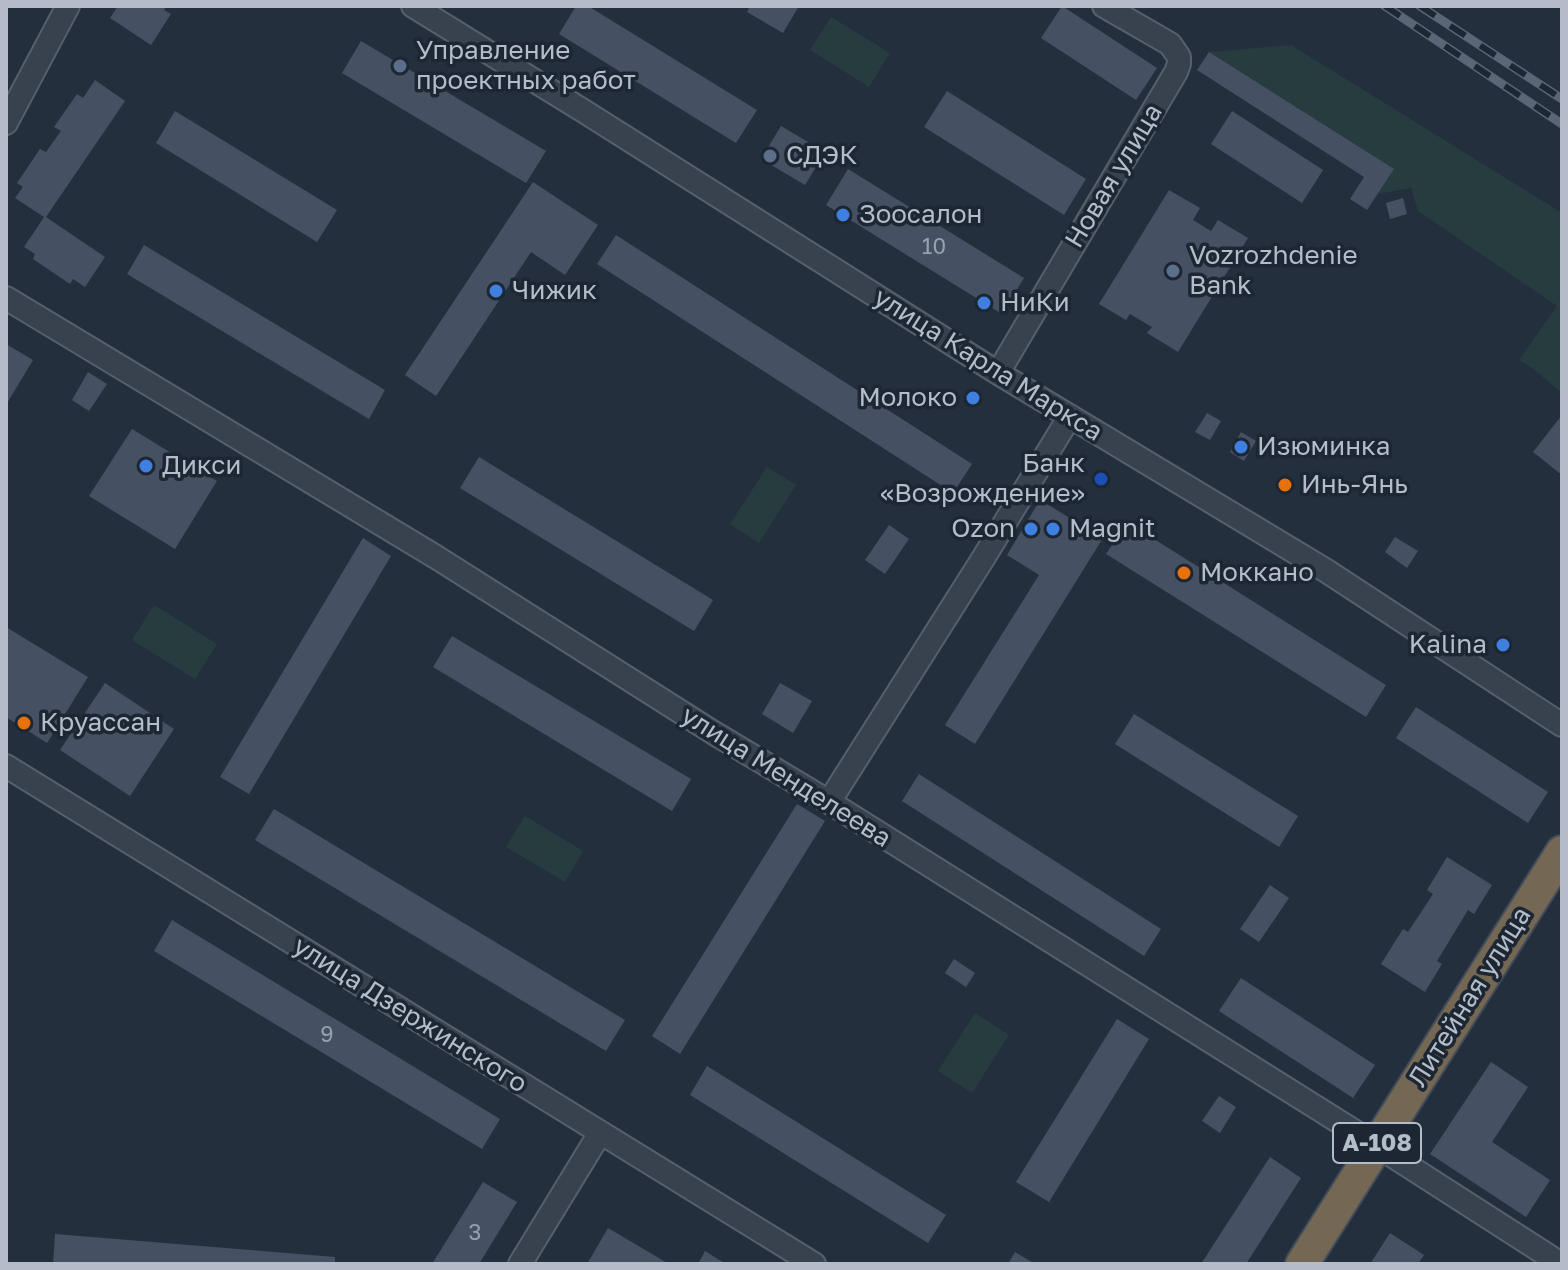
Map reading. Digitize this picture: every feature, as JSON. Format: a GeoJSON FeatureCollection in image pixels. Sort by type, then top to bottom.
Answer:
{"type":"FeatureCollection","features":[{"type":"Feature","properties":{"kind":"highway","name":"Литейная улица"},"geometry":{"type":"LineString","coordinates":[[1302,1264],[1562,852]]}},
{"type":"Feature","properties":{"kind":"street"},"geometry":{"type":"LineString","coordinates":[[6,123],[68,6]]}},
{"type":"Feature","properties":{"kind":"street","name":"улица Карла Маркса"},"geometry":{"type":"LineString","coordinates":[[413,6],[998,373],[1325,570],[1558,720]]}},
{"type":"Feature","properties":{"kind":"street","name":"Новая улица"},"geometry":{"type":"LineString","coordinates":[[998,373],[1179,64],[1179,57],[1170,44],[1104,6]]}},
{"type":"Feature","properties":{"kind":"street","name":"улица Менделеева"},"geometry":{"type":"LineString","coordinates":[[6,298],[436,557],[1561,1264]]}},
{"type":"Feature","properties":{"kind":"street"},"geometry":{"type":"LineString","coordinates":[[829,802],[1070,416]]}},
{"type":"Feature","properties":{"kind":"street","name":"улица Дзержинского"},"geometry":{"type":"LineString","coordinates":[[6,766],[814,1264]]}},
{"type":"Feature","properties":{"kind":"street"},"geometry":{"type":"LineString","coordinates":[[520,1264],[600,1133]]}},
{"type":"Feature","properties":{"kind":"green space"},"geometry":{"type":"Polygon","coordinates":[[[831,17],[890,53],[869,87],[810,50],[831,17]]]}},
{"type":"Feature","properties":{"kind":"green space"},"geometry":{"type":"Polygon","coordinates":[[[1291,45],[1562,213],[1562,393],[1519,360],[1557,306],[1418,211],[1411,188],[1378,194],[1393,169],[1209,52],[1291,45]]]}},
{"type":"Feature","properties":{"kind":"green space"},"geometry":{"type":"Polygon","coordinates":[[[767,467],[796,485],[759,543],[730,524],[767,467]]]}},
{"type":"Feature","properties":{"kind":"green space"},"geometry":{"type":"Polygon","coordinates":[[[154,605],[217,644],[195,679],[132,640],[154,605]]]}},
{"type":"Feature","properties":{"kind":"green space"},"geometry":{"type":"Polygon","coordinates":[[[525,816],[583,851],[565,882],[506,847],[525,816]]]}},
{"type":"Feature","properties":{"kind":"green space"},"geometry":{"type":"Polygon","coordinates":[[[975,1013],[1009,1035],[972,1093],[938,1071],[975,1013]]]}},
{"type":"Feature","properties":{"kind":"building"},"geometry":{"type":"Polygon","coordinates":[[[118,6],[167,6],[164,10],[171,14],[151,45],[110,18],[118,6]]]}},
{"type":"Feature","properties":{"kind":"building"},"geometry":{"type":"Polygon","coordinates":[[[576,6],[588,6],[757,110],[736,143],[559,34],[576,6]]]}},
{"type":"Feature","properties":{"kind":"building"},"geometry":{"type":"Polygon","coordinates":[[[750,6],[799,6],[783,33],[747,12],[750,6]]]}},
{"type":"Feature","properties":{"kind":"building"},"geometry":{"type":"Polygon","coordinates":[[[1062,6],[1157,68],[1136,100],[1041,38],[1062,6]]]}},
{"type":"Feature","properties":{"kind":"building"},"geometry":{"type":"Polygon","coordinates":[[[361,41],[546,151],[526,183],[342,73],[361,41]]]}},
{"type":"Feature","properties":{"kind":"building"},"geometry":{"type":"Polygon","coordinates":[[[1209,52],[1394,169],[1367,210],[1350,199],[1364,177],[1197,70],[1209,52]]]}},
{"type":"Feature","properties":{"kind":"building"},"geometry":{"type":"Polygon","coordinates":[[[95,80],[125,101],[46,217],[105,257],[85,287],[73,279],[70,284],[33,259],[35,254],[24,247],[44,217],[15,198],[23,187],[17,183],[40,149],[46,152],[61,131],[54,127],[77,94],[83,98],[95,80]]]}},
{"type":"Feature","properties":{"kind":"building"},"geometry":{"type":"Polygon","coordinates":[[[947,91],[1086,179],[1064,215],[924,127],[947,91]]]}},
{"type":"Feature","properties":{"kind":"building"},"geometry":{"type":"Polygon","coordinates":[[[175,111],[337,210],[317,242],[156,143],[175,111]]]}},
{"type":"Feature","properties":{"kind":"building"},"geometry":{"type":"Polygon","coordinates":[[[1232,111],[1323,170],[1302,203],[1211,144],[1232,111]]]}},
{"type":"Feature","properties":{"kind":"building"},"geometry":{"type":"Polygon","coordinates":[[[781,126],[825,152],[805,185],[761,159],[781,126]]]}},
{"type":"Feature","properties":{"kind":"building"},"geometry":{"type":"Polygon","coordinates":[[[848,169],[1024,278],[1002,314],[826,205],[848,169]]]}},
{"type":"Feature","properties":{"kind":"building"},"geometry":{"type":"Polygon","coordinates":[[[533,182],[598,225],[565,275],[531,252],[436,396],[405,375],[533,182]]]}},
{"type":"Feature","properties":{"kind":"building","name":"Vozrozhdenie Bank"},"geometry":{"type":"Polygon","coordinates":[[[1169,190],[1200,208],[1193,220],[1211,231],[1218,220],[1248,238],[1178,352],[1147,333],[1152,327],[1130,314],[1126,320],[1099,304],[1169,190]]]}},
{"type":"Feature","properties":{"kind":"building"},"geometry":{"type":"Polygon","coordinates":[[[1403,198],[1407,214],[1390,219],[1386,203],[1403,198]]]}},
{"type":"Feature","properties":{"kind":"building"},"geometry":{"type":"Polygon","coordinates":[[[616,235],[972,464],[953,493],[597,264],[616,235]]]}},
{"type":"Feature","properties":{"kind":"building"},"geometry":{"type":"Polygon","coordinates":[[[144,245],[385,390],[369,419],[127,274],[144,245]]]}},
{"type":"Feature","properties":{"kind":"building"},"geometry":{"type":"Polygon","coordinates":[[[6,344],[33,360],[6,405],[6,344]]]}},
{"type":"Feature","properties":{"kind":"building"},"geometry":{"type":"Polygon","coordinates":[[[88,372],[107,384],[89,411],[72,400],[88,372]]]}},
{"type":"Feature","properties":{"kind":"building"},"geometry":{"type":"Polygon","coordinates":[[[1207,413],[1221,421],[1210,440],[1195,432],[1207,413]]]}},
{"type":"Feature","properties":{"kind":"building"},"geometry":{"type":"Polygon","coordinates":[[[1562,415],[1562,475],[1533,452],[1562,415]]]}},
{"type":"Feature","properties":{"kind":"building"},"geometry":{"type":"Polygon","coordinates":[[[132,429],[217,481],[175,549],[89,496],[132,429]]]}},
{"type":"Feature","properties":{"kind":"building"},"geometry":{"type":"Polygon","coordinates":[[[1241,432],[1256,441],[1244,461],[1230,452],[1241,432]]]}},
{"type":"Feature","properties":{"kind":"building"},"geometry":{"type":"Polygon","coordinates":[[[479,457],[713,600],[694,631],[460,488],[479,457]]]}},
{"type":"Feature","properties":{"kind":"building"},"geometry":{"type":"Polygon","coordinates":[[[1040,500],[1103,538],[975,744],[945,725],[1039,575],[1007,555],[1040,500]]]}},
{"type":"Feature","properties":{"kind":"building"},"geometry":{"type":"Polygon","coordinates":[[[1127,522],[1386,685],[1366,717],[1106,554],[1127,522]]]}},
{"type":"Feature","properties":{"kind":"building"},"geometry":{"type":"Polygon","coordinates":[[[889,525],[909,539],[885,574],[865,560],[889,525]]]}},
{"type":"Feature","properties":{"kind":"building"},"geometry":{"type":"Polygon","coordinates":[[[1395,537],[1418,551],[1407,568],[1385,552],[1395,537]]]}},
{"type":"Feature","properties":{"kind":"building"},"geometry":{"type":"Polygon","coordinates":[[[363,538],[391,556],[249,794],[220,777],[363,538]]]}},
{"type":"Feature","properties":{"kind":"building"},"geometry":{"type":"Polygon","coordinates":[[[6,627],[88,677],[47,743],[6,717],[6,627]]]}},
{"type":"Feature","properties":{"kind":"building"},"geometry":{"type":"Polygon","coordinates":[[[452,636],[691,779],[672,811],[433,667],[452,636]]]}},
{"type":"Feature","properties":{"kind":"building"},"geometry":{"type":"Polygon","coordinates":[[[105,683],[174,729],[130,796],[60,750],[105,683]]]}},
{"type":"Feature","properties":{"kind":"building"},"geometry":{"type":"Polygon","coordinates":[[[780,683],[812,701],[793,733],[762,714],[780,683]]]}},
{"type":"Feature","properties":{"kind":"building"},"geometry":{"type":"Polygon","coordinates":[[[1416,707],[1548,792],[1528,823],[1396,738],[1416,707]]]}},
{"type":"Feature","properties":{"kind":"building"},"geometry":{"type":"Polygon","coordinates":[[[1134,714],[1298,816],[1279,847],[1115,744],[1134,714]]]}},
{"type":"Feature","properties":{"kind":"building"},"geometry":{"type":"Polygon","coordinates":[[[919,774],[1161,929],[1144,956],[902,801],[919,774]]]}},
{"type":"Feature","properties":{"kind":"building"},"geometry":{"type":"Polygon","coordinates":[[[797,804],[825,821],[680,1054],[652,1036],[797,804]]]}},
{"type":"Feature","properties":{"kind":"building"},"geometry":{"type":"Polygon","coordinates":[[[274,809],[625,1020],[606,1051],[255,840],[274,809]]]}},
{"type":"Feature","properties":{"kind":"building"},"geometry":{"type":"Polygon","coordinates":[[[1447,857],[1492,885],[1474,914],[1468,910],[1437,961],[1442,964],[1425,992],[1381,964],[1403,929],[1408,932],[1433,894],[1427,890],[1447,857]]]}},
{"type":"Feature","properties":{"kind":"building"},"geometry":{"type":"Polygon","coordinates":[[[1270,885],[1289,898],[1259,942],[1240,929],[1270,885]]]}},
{"type":"Feature","properties":{"kind":"building"},"geometry":{"type":"Polygon","coordinates":[[[172,920],[500,1119],[482,1149],[154,951],[172,920]]]}},
{"type":"Feature","properties":{"kind":"building"},"geometry":{"type":"Polygon","coordinates":[[[954,959],[975,973],[966,987],[945,973],[954,959]]]}},
{"type":"Feature","properties":{"kind":"building"},"geometry":{"type":"Polygon","coordinates":[[[1241,978],[1375,1065],[1353,1098],[1219,1011],[1241,978]]]}},
{"type":"Feature","properties":{"kind":"building"},"geometry":{"type":"Polygon","coordinates":[[[1117,1019],[1149,1039],[1049,1202],[1016,1182],[1117,1019]]]}},
{"type":"Feature","properties":{"kind":"building"},"geometry":{"type":"Polygon","coordinates":[[[1491,1062],[1528,1087],[1492,1142],[1550,1180],[1526,1217],[1430,1154],[1491,1062]]]}},
{"type":"Feature","properties":{"kind":"building"},"geometry":{"type":"Polygon","coordinates":[[[707,1066],[946,1215],[928,1243],[690,1095],[707,1066]]]}},
{"type":"Feature","properties":{"kind":"building"},"geometry":{"type":"Polygon","coordinates":[[[1219,1096],[1236,1107],[1220,1133],[1202,1121],[1219,1096]]]}},
{"type":"Feature","properties":{"kind":"building"},"geometry":{"type":"Polygon","coordinates":[[[1270,1157],[1301,1178],[1246,1264],[1201,1264],[1270,1157]]]}},
{"type":"Feature","properties":{"kind":"building"},"geometry":{"type":"Polygon","coordinates":[[[483,1182],[517,1202],[479,1264],[432,1264],[483,1182]]]}},
{"type":"Feature","properties":{"kind":"building"},"geometry":{"type":"Polygon","coordinates":[[[608,1228],[669,1264],[587,1264],[608,1228]]]}},
{"type":"Feature","properties":{"kind":"building"},"geometry":{"type":"Polygon","coordinates":[[[1390,1233],[1424,1255],[1418,1264],[1370,1264],[1390,1233]]]}},
{"type":"Feature","properties":{"kind":"building"},"geometry":{"type":"Polygon","coordinates":[[[55,1234],[335,1257],[335,1264],[53,1264],[55,1234]]]}},
{"type":"Feature","properties":{"kind":"building"},"geometry":{"type":"Polygon","coordinates":[[[705,1251],[726,1264],[698,1264],[705,1251]]]}},
{"type":"Feature","properties":{"kind":"building"},"geometry":{"type":"Polygon","coordinates":[[[1015,1252],[1035,1264],[1008,1264],[1015,1252]]]}},
{"type":"Feature","properties":{"kind":"railway"},"geometry":{"type":"LineString","coordinates":[[1385,6],[1562,124]]}},
{"type":"Feature","properties":{"kind":"railway"},"geometry":{"type":"LineString","coordinates":[[1420,6],[1562,99]]}},
{"type":"Feature","properties":{"kind":"place","name":"Управление проектных работ"},"geometry":{"type":"Point","coordinates":[400,66]}},
{"type":"Feature","properties":{"kind":"place","name":"СДЭК"},"geometry":{"type":"Point","coordinates":[770,156]}},
{"type":"Feature","properties":{"kind":"place","name":"Зоосалон"},"geometry":{"type":"Point","coordinates":[843,215]}},
{"type":"Feature","properties":{"kind":"place","name":"Vozrozhdenie Bank"},"geometry":{"type":"Point","coordinates":[1173,271]}},
{"type":"Feature","properties":{"kind":"place","name":"Чижик"},"geometry":{"type":"Point","coordinates":[496,291]}},
{"type":"Feature","properties":{"kind":"place","name":"НиКи"},"geometry":{"type":"Point","coordinates":[984,303]}},
{"type":"Feature","properties":{"kind":"place","name":"Молоко"},"geometry":{"type":"Point","coordinates":[973,398]}},
{"type":"Feature","properties":{"kind":"place","name":"Изюминка"},"geometry":{"type":"Point","coordinates":[1241,447]}},
{"type":"Feature","properties":{"kind":"place","name":"Дикси"},"geometry":{"type":"Point","coordinates":[146,466]}},
{"type":"Feature","properties":{"kind":"place","name":"Банк «Возрождение»"},"geometry":{"type":"Point","coordinates":[1101,479]}},
{"type":"Feature","properties":{"kind":"place","name":"Инь-Янь"},"geometry":{"type":"Point","coordinates":[1285,485]}},
{"type":"Feature","properties":{"kind":"place","name":"Ozon"},"geometry":{"type":"Point","coordinates":[1031,529]}},
{"type":"Feature","properties":{"kind":"place","name":"Magnit"},"geometry":{"type":"Point","coordinates":[1053,529]}},
{"type":"Feature","properties":{"kind":"place","name":"Моккано"},"geometry":{"type":"Point","coordinates":[1184,573]}},
{"type":"Feature","properties":{"kind":"place","name":"Kalina"},"geometry":{"type":"Point","coordinates":[1503,645]}},
{"type":"Feature","properties":{"kind":"place","name":"Круассан"},"geometry":{"type":"Point","coordinates":[24,723]}}]}
